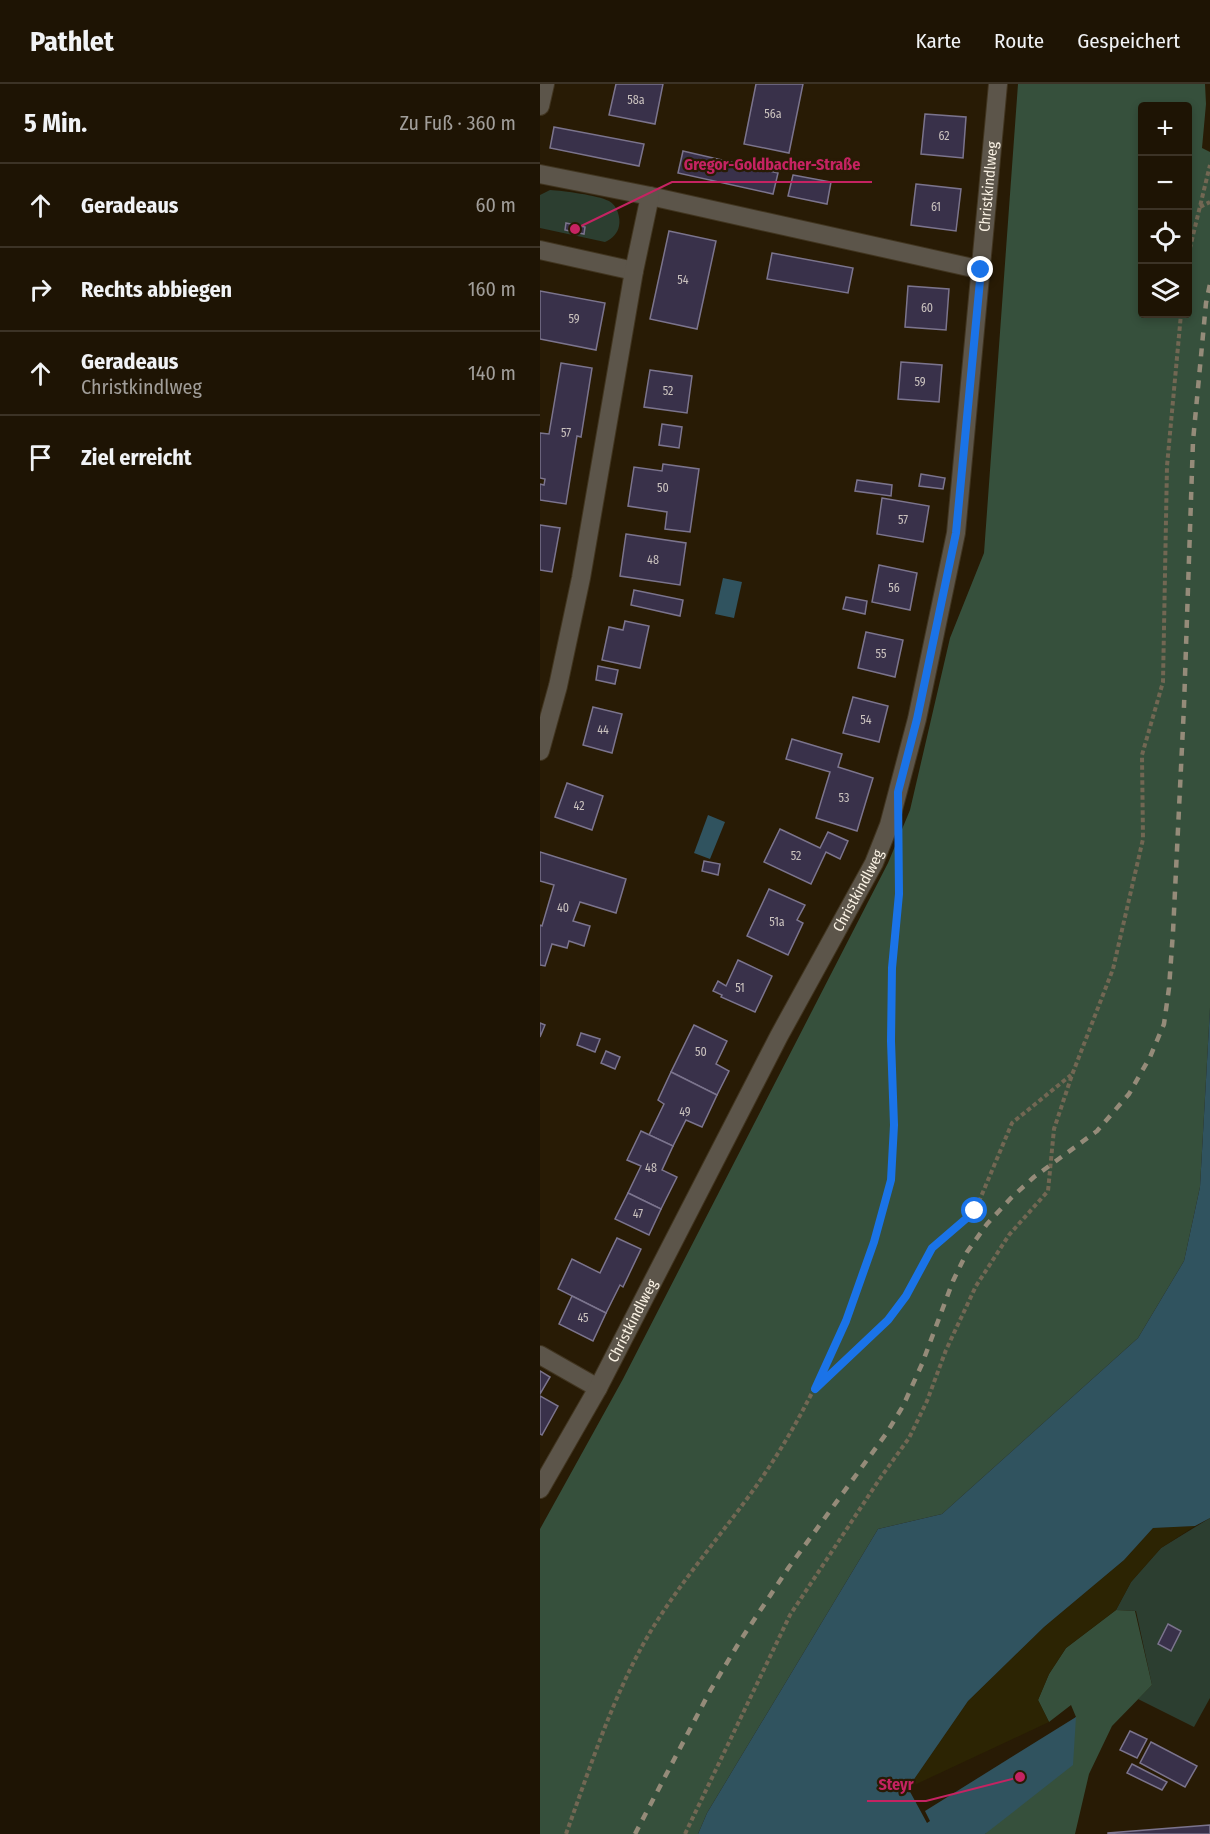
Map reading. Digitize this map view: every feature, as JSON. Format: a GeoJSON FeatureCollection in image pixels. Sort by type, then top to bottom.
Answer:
{"type":"FeatureCollection","features":[{"type":"Feature","properties":{"kind":"street"},"geometry":{"type":"LineString","coordinates":[[540,106],[545,84]]}},
{"type":"Feature","properties":{"kind":"street","name":"Christkindlweg"},"geometry":{"type":"LineString","coordinates":[[540,1489],[597,1388],[779,1036],[874,863],[889,825],[917,719],[956,533],[999,84]]}},
{"type":"Feature","properties":{"kind":"street"},"geometry":{"type":"LineString","coordinates":[[540,174],[650,196],[981,270]]}},
{"type":"Feature","properties":{"kind":"street"},"geometry":{"type":"LineString","coordinates":[[540,751],[558,686],[581,578],[634,271],[650,196]]}},
{"type":"Feature","properties":{"kind":"street"},"geometry":{"type":"LineString","coordinates":[[540,250],[634,271]]}},
{"type":"Feature","properties":{"kind":"street"},"geometry":{"type":"LineString","coordinates":[[540,1355],[597,1388]]}},
{"type":"Feature","properties":{"kind":"path"},"geometry":{"type":"LineString","coordinates":[[1192,240],[1210,165]]}},
{"type":"Feature","properties":{"kind":"path"},"geometry":{"type":"LineString","coordinates":[[1200,207],[1210,202]]}},
{"type":"Feature","properties":{"kind":"path"},"geometry":{"type":"LineString","coordinates":[[685,1834],[790,1616],[909,1438],[976,1286],[1009,1235],[1048,1191],[1054,1129],[1113,969],[1143,839],[1142,755],[1163,682],[1167,466],[1181,318]]}},
{"type":"Feature","properties":{"kind":"path"},"geometry":{"type":"LineString","coordinates":[[566,1834],[625,1680],[652,1630],[686,1577],[785,1443],[815,1389],[846,1321],[874,1242],[891,1180],[894,1125],[891,1041],[892,968],[899,894],[899,860]]}},
{"type":"Feature","properties":{"kind":"path"},"geometry":{"type":"LineString","coordinates":[[815,1389],[888,1320],[906,1296],[932,1248],[975,1211],[1012,1124],[1072,1075]]}},
{"type":"Feature","properties":{"kind":"green space"},"geometry":{"type":"Polygon","coordinates":[[[1018,84],[1205,84],[1206,104],[1202,148],[1210,152],[1210,1008],[1200,1187],[1184,1261],[1138,1338],[942,1514],[878,1529],[707,1813],[698,1834],[540,1834],[540,1529],[623,1379],[888,863],[910,810],[950,638],[984,553],[1018,84]]]}},
{"type":"Feature","properties":{"kind":"green space"},"geometry":{"type":"Polygon","coordinates":[[[550,190],[589,195],[609,201],[614,205],[619,216],[616,233],[605,242],[540,228],[540,195],[550,190]]]}},
{"type":"Feature","properties":{"kind":"green space"},"geometry":{"type":"Polygon","coordinates":[[[1210,1518],[1210,1698],[1194,1727],[1138,1699],[1152,1685],[1136,1611],[1116,1610],[1131,1582],[1161,1548],[1210,1518]]]}},
{"type":"Feature","properties":{"kind":"green space"},"geometry":{"type":"Polygon","coordinates":[[[1116,1610],[1135,1611],[1152,1685],[1112,1726],[1089,1774],[1075,1834],[985,1834],[1076,1717],[1071,1705],[1049,1722],[1038,1700],[1049,1674],[1066,1648],[1116,1610]]]}},
{"type":"Feature","properties":{"kind":"sand"},"geometry":{"type":"Polygon","coordinates":[[[1195,1526],[1161,1548],[1131,1582],[1116,1610],[1066,1648],[1049,1674],[1038,1700],[1049,1722],[908,1788],[968,1701],[1044,1627],[1124,1560],[1153,1528],[1195,1526]]]}},
{"type":"Feature","properties":{"kind":"water"},"geometry":{"type":"Polygon","coordinates":[[[723,578],[742,582],[734,618],[715,614],[723,578]]]}},
{"type":"Feature","properties":{"kind":"water"},"geometry":{"type":"Polygon","coordinates":[[[708,815],[725,822],[710,859],[694,853],[708,815]]]}},
{"type":"Feature","properties":{"kind":"water"},"geometry":{"type":"Polygon","coordinates":[[[1210,1008],[1210,1518],[1195,1526],[1153,1528],[1124,1560],[1044,1627],[968,1701],[908,1788],[927,1823],[930,1821],[925,1811],[1076,1717],[1073,1765],[985,1834],[698,1834],[707,1813],[878,1529],[942,1514],[1138,1338],[1184,1261],[1200,1187],[1210,1008]]]}},
{"type":"Feature","properties":{"kind":"building"},"geometry":{"type":"Polygon","coordinates":[[[616,84],[663,84],[655,124],[609,115],[616,84]]]}},
{"type":"Feature","properties":{"kind":"building"},"geometry":{"type":"Polygon","coordinates":[[[756,84],[803,84],[789,153],[744,144],[756,84]]]}},
{"type":"Feature","properties":{"kind":"building"},"geometry":{"type":"Polygon","coordinates":[[[925,114],[966,117],[963,158],[921,154],[925,114]]]}},
{"type":"Feature","properties":{"kind":"building"},"geometry":{"type":"Polygon","coordinates":[[[554,127],[644,144],[639,166],[550,148],[554,127]]]}},
{"type":"Feature","properties":{"kind":"building"},"geometry":{"type":"Polygon","coordinates":[[[683,151],[778,173],[773,194],[678,173],[683,151]]]}},
{"type":"Feature","properties":{"kind":"building"},"geometry":{"type":"Polygon","coordinates":[[[793,175],[831,182],[827,204],[788,196],[793,175]]]}},
{"type":"Feature","properties":{"kind":"building"},"geometry":{"type":"Polygon","coordinates":[[[916,184],[961,189],[956,231],[911,225],[916,184]]]}},
{"type":"Feature","properties":{"kind":"building"},"geometry":{"type":"Polygon","coordinates":[[[566,223],[585,227],[584,234],[565,230],[566,223]]]}},
{"type":"Feature","properties":{"kind":"building"},"geometry":{"type":"Polygon","coordinates":[[[669,231],[716,241],[697,329],[650,319],[669,231]]]}},
{"type":"Feature","properties":{"kind":"building"},"geometry":{"type":"Polygon","coordinates":[[[772,253],[853,268],[848,293],[767,279],[772,253]]]}},
{"type":"Feature","properties":{"kind":"building"},"geometry":{"type":"Polygon","coordinates":[[[908,286],[949,289],[946,330],[905,327],[908,286]]]}},
{"type":"Feature","properties":{"kind":"building"},"geometry":{"type":"Polygon","coordinates":[[[540,291],[605,303],[596,350],[540,339],[540,291]]]}},
{"type":"Feature","properties":{"kind":"building"},"geometry":{"type":"Polygon","coordinates":[[[901,362],[942,365],[939,402],[898,399],[901,362]]]}},
{"type":"Feature","properties":{"kind":"building"},"geometry":{"type":"Polygon","coordinates":[[[561,363],[592,368],[581,437],[577,436],[566,504],[540,500],[540,484],[544,485],[545,479],[540,478],[540,433],[549,434],[561,363]]]}},
{"type":"Feature","properties":{"kind":"building"},"geometry":{"type":"Polygon","coordinates":[[[650,370],[692,376],[687,413],[644,407],[650,370]]]}},
{"type":"Feature","properties":{"kind":"building"},"geometry":{"type":"Polygon","coordinates":[[[662,424],[682,427],[679,448],[659,445],[662,424]]]}},
{"type":"Feature","properties":{"kind":"building"},"geometry":{"type":"Polygon","coordinates":[[[663,464],[699,469],[690,532],[665,529],[667,512],[628,506],[634,467],[662,471],[663,464]]]}},
{"type":"Feature","properties":{"kind":"building"},"geometry":{"type":"Polygon","coordinates":[[[921,474],[945,478],[943,489],[919,486],[921,474]]]}},
{"type":"Feature","properties":{"kind":"building"},"geometry":{"type":"Polygon","coordinates":[[[857,480],[892,485],[891,496],[855,491],[857,480]]]}},
{"type":"Feature","properties":{"kind":"building"},"geometry":{"type":"Polygon","coordinates":[[[882,498],[929,506],[923,542],[877,534],[882,498]]]}},
{"type":"Feature","properties":{"kind":"building"},"geometry":{"type":"Polygon","coordinates":[[[540,525],[560,528],[552,572],[540,570],[540,525]]]}},
{"type":"Feature","properties":{"kind":"building"},"geometry":{"type":"Polygon","coordinates":[[[626,534],[686,543],[680,585],[620,576],[626,534]]]}},
{"type":"Feature","properties":{"kind":"building"},"geometry":{"type":"Polygon","coordinates":[[[879,565],[917,573],[910,610],[872,602],[879,565]]]}},
{"type":"Feature","properties":{"kind":"building"},"geometry":{"type":"Polygon","coordinates":[[[634,590],[683,600],[680,616],[631,605],[634,590]]]}},
{"type":"Feature","properties":{"kind":"building"},"geometry":{"type":"Polygon","coordinates":[[[846,597],[867,601],[865,614],[843,609],[846,597]]]}},
{"type":"Feature","properties":{"kind":"building"},"geometry":{"type":"Polygon","coordinates":[[[625,621],[649,626],[640,668],[602,660],[609,627],[623,630],[625,621]]]}},
{"type":"Feature","properties":{"kind":"building"},"geometry":{"type":"Polygon","coordinates":[[[866,632],[903,640],[895,677],[858,668],[866,632]]]}},
{"type":"Feature","properties":{"kind":"building"},"geometry":{"type":"Polygon","coordinates":[[[598,666],[618,670],[615,684],[596,680],[598,666]]]}},
{"type":"Feature","properties":{"kind":"building"},"geometry":{"type":"Polygon","coordinates":[[[853,697],[888,706],[879,742],[843,733],[853,697]]]}},
{"type":"Feature","properties":{"kind":"building"},"geometry":{"type":"Polygon","coordinates":[[[593,707],[622,714],[612,753],[583,745],[593,707]]]}},
{"type":"Feature","properties":{"kind":"building"},"geometry":{"type":"Polygon","coordinates":[[[792,739],[842,754],[838,767],[873,778],[857,831],[816,818],[830,772],[786,759],[792,739]]]}},
{"type":"Feature","properties":{"kind":"building"},"geometry":{"type":"Polygon","coordinates":[[[567,783],[603,796],[592,830],[555,817],[567,783]]]}},
{"type":"Feature","properties":{"kind":"building"},"geometry":{"type":"Polygon","coordinates":[[[780,829],[820,848],[828,832],[848,841],[840,859],[826,852],[811,884],[764,862],[780,829]]]}},
{"type":"Feature","properties":{"kind":"building"},"geometry":{"type":"Polygon","coordinates":[[[540,852],[626,879],[616,913],[580,902],[573,921],[590,926],[584,946],[569,941],[567,948],[552,944],[545,966],[540,965],[540,925],[542,926],[554,885],[540,881],[540,852]]]}},
{"type":"Feature","properties":{"kind":"building"},"geometry":{"type":"Polygon","coordinates":[[[704,861],[720,864],[718,875],[702,871],[704,861]]]}},
{"type":"Feature","properties":{"kind":"building"},"geometry":{"type":"Polygon","coordinates":[[[769,889],[805,905],[797,920],[803,923],[788,955],[747,936],[769,889]]]}},
{"type":"Feature","properties":{"kind":"building"},"geometry":{"type":"Polygon","coordinates":[[[738,960],[772,976],[755,1012],[713,991],[718,981],[726,986],[738,960]]]}},
{"type":"Feature","properties":{"kind":"building"},"geometry":{"type":"Polygon","coordinates":[[[540,1023],[545,1025],[540,1037],[540,1023]]]}},
{"type":"Feature","properties":{"kind":"building"},"geometry":{"type":"Polygon","coordinates":[[[694,1025],[727,1041],[716,1064],[729,1071],[717,1095],[671,1072],[694,1025]]]}},
{"type":"Feature","properties":{"kind":"building"},"geometry":{"type":"Polygon","coordinates":[[[581,1033],[600,1039],[595,1052],[577,1045],[581,1033]]]}},
{"type":"Feature","properties":{"kind":"building"},"geometry":{"type":"Polygon","coordinates":[[[606,1051],[620,1057],[615,1069],[601,1063],[606,1051]]]}},
{"type":"Feature","properties":{"kind":"building"},"geometry":{"type":"Polygon","coordinates":[[[671,1072],[717,1095],[702,1127],[686,1120],[673,1146],[649,1135],[664,1104],[658,1100],[671,1072]]]}},
{"type":"Feature","properties":{"kind":"building"},"geometry":{"type":"Polygon","coordinates":[[[641,1131],[673,1146],[662,1170],[677,1177],[661,1209],[628,1193],[641,1166],[627,1160],[641,1131]]]}},
{"type":"Feature","properties":{"kind":"building"},"geometry":{"type":"Polygon","coordinates":[[[628,1193],[661,1209],[649,1235],[615,1219],[628,1193]]]}},
{"type":"Feature","properties":{"kind":"building"},"geometry":{"type":"Polygon","coordinates":[[[617,1238],[641,1249],[623,1287],[620,1285],[606,1313],[558,1289],[572,1259],[600,1273],[617,1238]]]}},
{"type":"Feature","properties":{"kind":"building"},"geometry":{"type":"Polygon","coordinates":[[[572,1296],[606,1313],[593,1341],[559,1324],[572,1296]]]}},
{"type":"Feature","properties":{"kind":"building"},"geometry":{"type":"Polygon","coordinates":[[[540,1371],[550,1377],[540,1394],[540,1371]]]}},
{"type":"Feature","properties":{"kind":"building"},"geometry":{"type":"Polygon","coordinates":[[[540,1396],[558,1406],[542,1435],[540,1434],[540,1396]]]}},
{"type":"Feature","properties":{"kind":"building"},"geometry":{"type":"Polygon","coordinates":[[[1168,1624],[1181,1631],[1171,1651],[1158,1644],[1168,1624]]]}},
{"type":"Feature","properties":{"kind":"building"},"geometry":{"type":"Polygon","coordinates":[[[1130,1731],[1147,1739],[1137,1758],[1120,1750],[1130,1731]]]}},
{"type":"Feature","properties":{"kind":"building"},"geometry":{"type":"Polygon","coordinates":[[[1151,1742],[1197,1766],[1185,1787],[1140,1763],[1151,1742]]]}},
{"type":"Feature","properties":{"kind":"building"},"geometry":{"type":"Polygon","coordinates":[[[1132,1764],[1167,1782],[1162,1790],[1127,1773],[1132,1764]]]}},
{"type":"Feature","properties":{"kind":"building"},"geometry":{"type":"Polygon","coordinates":[[[1210,1825],[1210,1834],[1108,1834],[1108,1833],[1210,1825]]]}},
{"type":"Feature","properties":{"kind":"railway"},"geometry":{"type":"LineString","coordinates":[[635,1834],[710,1691],[740,1641],[789,1567],[886,1434],[903,1406],[967,1252],[987,1224],[1011,1198],[1034,1177],[1097,1131],[1129,1094],[1150,1057],[1164,1024],[1173,932],[1193,441],[1206,303],[1210,284]]}},
{"type":"Feature","properties":{"kind":"place","name":"Gregor-Goldbacher-Straße"},"geometry":{"type":"Point","coordinates":[575,229]}},
{"type":"Feature","properties":{"kind":"place","name":"Steyr"},"geometry":{"type":"Point","coordinates":[1020,1777]}},
{"type":"Feature","properties":{"kind":"route"},"geometry":{"type":"LineString","coordinates":[[975,1211],[932,1248],[906,1296],[888,1320],[815,1389],[846,1321],[874,1242],[891,1180],[894,1125],[891,1041],[892,968],[899,894],[898,792],[917,719],[956,533],[981,270]]}}]}
